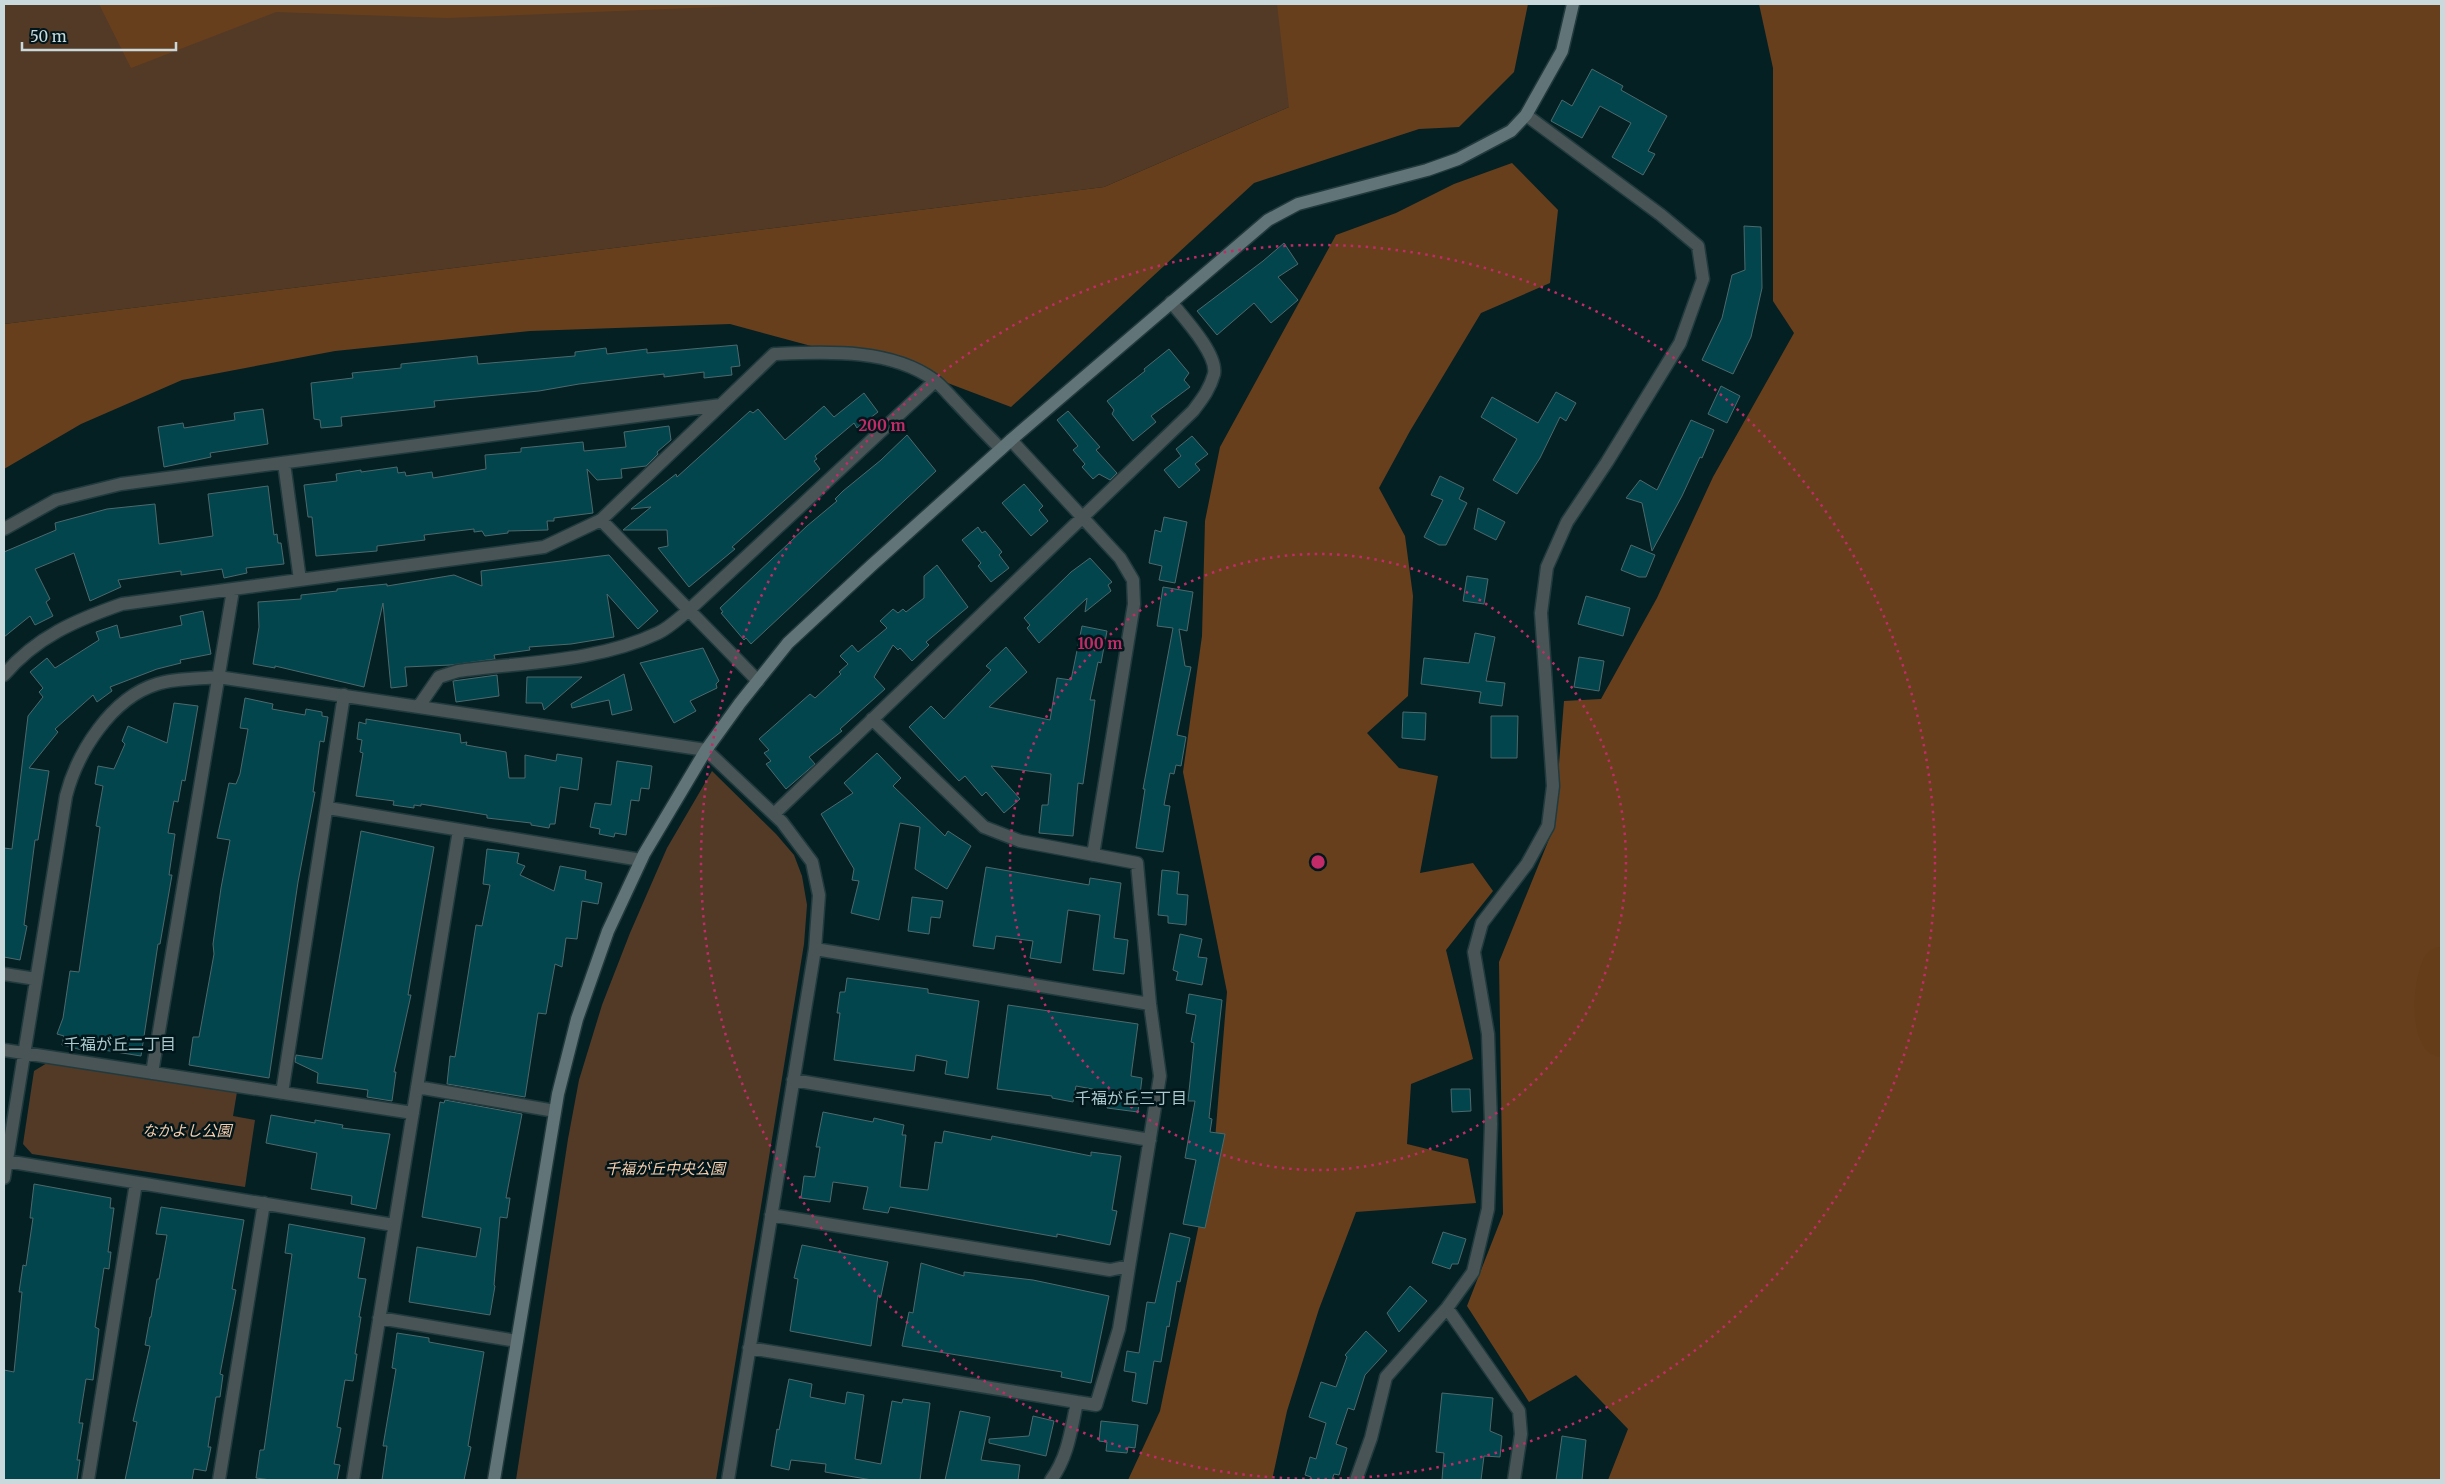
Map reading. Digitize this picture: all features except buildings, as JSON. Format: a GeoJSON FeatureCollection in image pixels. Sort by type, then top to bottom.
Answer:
{"type":"FeatureCollection","features":[{"type":"Feature","properties":{"kind":"street"},"geometry":{"type":"LineString","coordinates":[[494,1480],[555,1111],[584,1001],[608,931],[641,860],[706,750],[788,643],[1011,440],[1268,220],[1298,204],[1427,170],[1458,159],[1511,131],[1526,115],[1562,51],[1573,4]]}},
{"type":"Feature","properties":{"kind":"street"},"geometry":{"type":"LineString","coordinates":[[1356,1480],[1371,1438],[1386,1377],[1447,1308],[1474,1272],[1488,1209],[1491,1124],[1488,1034],[1474,952],[1482,923],[1527,864],[1548,826],[1553,786],[1541,613],[1547,567],[1567,522],[1607,462],[1680,343],[1703,279],[1698,246],[1653,209],[1526,115]]}},
{"type":"Feature","properties":{"kind":"street"},"geometry":{"type":"LineString","coordinates":[[774,814],[1193,411],[1208,390],[1214,372],[1209,352],[1171,302]]}},
{"type":"Feature","properties":{"kind":"street"},"geometry":{"type":"LineString","coordinates":[[4,675],[44,638],[76,620],[122,604],[544,547],[572,536],[600,520],[774,354],[818,352],[867,357],[914,368],[935,381],[1001,449]]}},
{"type":"Feature","properties":{"kind":"street"},"geometry":{"type":"LineString","coordinates":[[419,706],[439,676],[458,671],[592,654],[616,648],[660,632],[689,610],[935,381]]}},
{"type":"Feature","properties":{"kind":"street"},"geometry":{"type":"LineString","coordinates":[[4,529],[56,500],[112,486],[721,405]]}},
{"type":"Feature","properties":{"kind":"street"},"geometry":{"type":"LineString","coordinates":[[1011,440],[1120,558],[1133,580],[1134,604],[1093,855]]}},
{"type":"Feature","properties":{"kind":"street"},"geometry":{"type":"LineString","coordinates":[[284,463],[300,580]]}},
{"type":"Feature","properties":{"kind":"street"},"geometry":{"type":"LineString","coordinates":[[600,520],[758,681]]}},
{"type":"Feature","properties":{"kind":"street"},"geometry":{"type":"LineString","coordinates":[[152,1072],[233,590]]}},
{"type":"Feature","properties":{"kind":"street"},"geometry":{"type":"LineString","coordinates":[[4,1178],[66,796],[72,773],[97,730],[137,694],[157,684],[218,677],[706,750],[774,814],[796,838],[812,862],[819,895],[815,948],[728,1480]]}},
{"type":"Feature","properties":{"kind":"street"},"geometry":{"type":"LineString","coordinates":[[282,1093],[328,808],[344,695]]}},
{"type":"Feature","properties":{"kind":"street"},"geometry":{"type":"LineString","coordinates":[[749,1348],[1096,1405],[1119,1329],[1160,1076],[1150,1004],[1137,863],[1020,841],[984,828],[872,719]]}},
{"type":"Feature","properties":{"kind":"street"},"geometry":{"type":"LineString","coordinates":[[328,808],[641,860]]}},
{"type":"Feature","properties":{"kind":"street"},"geometry":{"type":"LineString","coordinates":[[353,1480],[459,830]]}},
{"type":"Feature","properties":{"kind":"street"},"geometry":{"type":"LineString","coordinates":[[815,948],[1150,1004]]}},
{"type":"Feature","properties":{"kind":"street"},"geometry":{"type":"LineString","coordinates":[[4,974],[36,978]]}},
{"type":"Feature","properties":{"kind":"street"},"geometry":{"type":"LineString","coordinates":[[4,1050],[413,1113]]}},
{"type":"Feature","properties":{"kind":"street"},"geometry":{"type":"LineString","coordinates":[[793,1080],[1150,1140]]}},
{"type":"Feature","properties":{"kind":"street"},"geometry":{"type":"LineString","coordinates":[[417,1087],[555,1111]]}},
{"type":"Feature","properties":{"kind":"street"},"geometry":{"type":"LineString","coordinates":[[6,1161],[394,1225]]}},
{"type":"Feature","properties":{"kind":"street"},"geometry":{"type":"LineString","coordinates":[[88,1480],[136,1182]]}},
{"type":"Feature","properties":{"kind":"street"},"geometry":{"type":"LineString","coordinates":[[219,1480],[264,1204]]}},
{"type":"Feature","properties":{"kind":"street"},"geometry":{"type":"LineString","coordinates":[[771,1215],[1110,1270],[1129,1266]]}},
{"type":"Feature","properties":{"kind":"street"},"geometry":{"type":"LineString","coordinates":[[1447,1308],[1518,1411],[1521,1434],[1514,1480]]}},
{"type":"Feature","properties":{"kind":"street"},"geometry":{"type":"LineString","coordinates":[[379,1318],[517,1341]]}},
{"type":"Feature","properties":{"kind":"street"},"geometry":{"type":"LineString","coordinates":[[1051,1480],[1061,1466],[1067,1449],[1077,1402]]}},
{"type":"Feature","properties":{"kind":"green space"},"geometry":{"type":"Polygon","coordinates":[[[4,4],[1456,4],[1437,43],[1104,187],[4,324],[4,4]]]}},
{"type":"Feature","properties":{"kind":"green space","name":"千福が丘中央公園"},"geometry":{"type":"Polygon","coordinates":[[[712,771],[776,834],[794,855],[802,876],[807,905],[804,944],[716,1480],[516,1480],[568,1139],[579,1080],[602,1005],[630,933],[667,848],[712,771]]]}},
{"type":"Feature","properties":{"kind":"green space","name":"なかよし公園"},"geometry":{"type":"Polygon","coordinates":[[[47,1063],[237,1092],[233,1116],[255,1120],[245,1187],[32,1154],[23,1144],[34,1071],[47,1063]]]}},
{"type":"Feature","properties":{"kind":"shaded area"},"geometry":{"type":"Polygon","coordinates":[[[99,4],[788,4],[447,18],[276,12],[131,68],[99,4]]]}},
{"type":"Feature","properties":{"kind":"shaded area"},"geometry":{"type":"Polygon","coordinates":[[[1277,4],[1528,4],[1514,72],[1459,127],[1419,129],[1254,183],[1011,407],[945,382],[730,324],[530,331],[335,351],[182,380],[81,424],[4,469],[4,324],[1104,187],[1289,107],[1277,4]]]}},
{"type":"Feature","properties":{"kind":"shaded area"},"geometry":{"type":"Polygon","coordinates":[[[1759,4],[2441,4],[2441,1480],[1608,1480],[1628,1429],[1576,1375],[1529,1402],[1467,1306],[1503,1214],[1499,962],[1554,827],[1564,701],[1601,699],[1657,598],[1713,477],[1794,333],[1773,301],[1773,68],[1759,4]]]}},
{"type":"Feature","properties":{"kind":"shaded area"},"geometry":{"type":"Polygon","coordinates":[[[1512,163],[1558,210],[1550,283],[1481,313],[1410,431],[1379,488],[1405,536],[1413,596],[1408,696],[1367,733],[1399,768],[1438,776],[1420,873],[1473,863],[1493,891],[1446,950],[1473,1059],[1411,1084],[1407,1144],[1468,1159],[1476,1203],[1356,1212],[1319,1309],[1287,1411],[1272,1480],[1128,1480],[1160,1411],[1214,1152],[1227,992],[1183,772],[1202,636],[1205,521],[1220,447],[1336,235],[1396,213],[1454,184],[1512,163]]]}},
{"type":"Feature","properties":{"kind":"waterway"},"geometry":{"type":"LineString","coordinates":[[2441,966],[2434,992],[2435,1023],[2441,1038]]}},
{"type":"Feature","properties":{"kind":"district","name":"千福が丘二丁目"},"geometry":{"type":"Point","coordinates":[120,1044]}},
{"type":"Feature","properties":{"kind":"district","name":"千福が丘三丁目"},"geometry":{"type":"Point","coordinates":[1131,1098]}}]}
